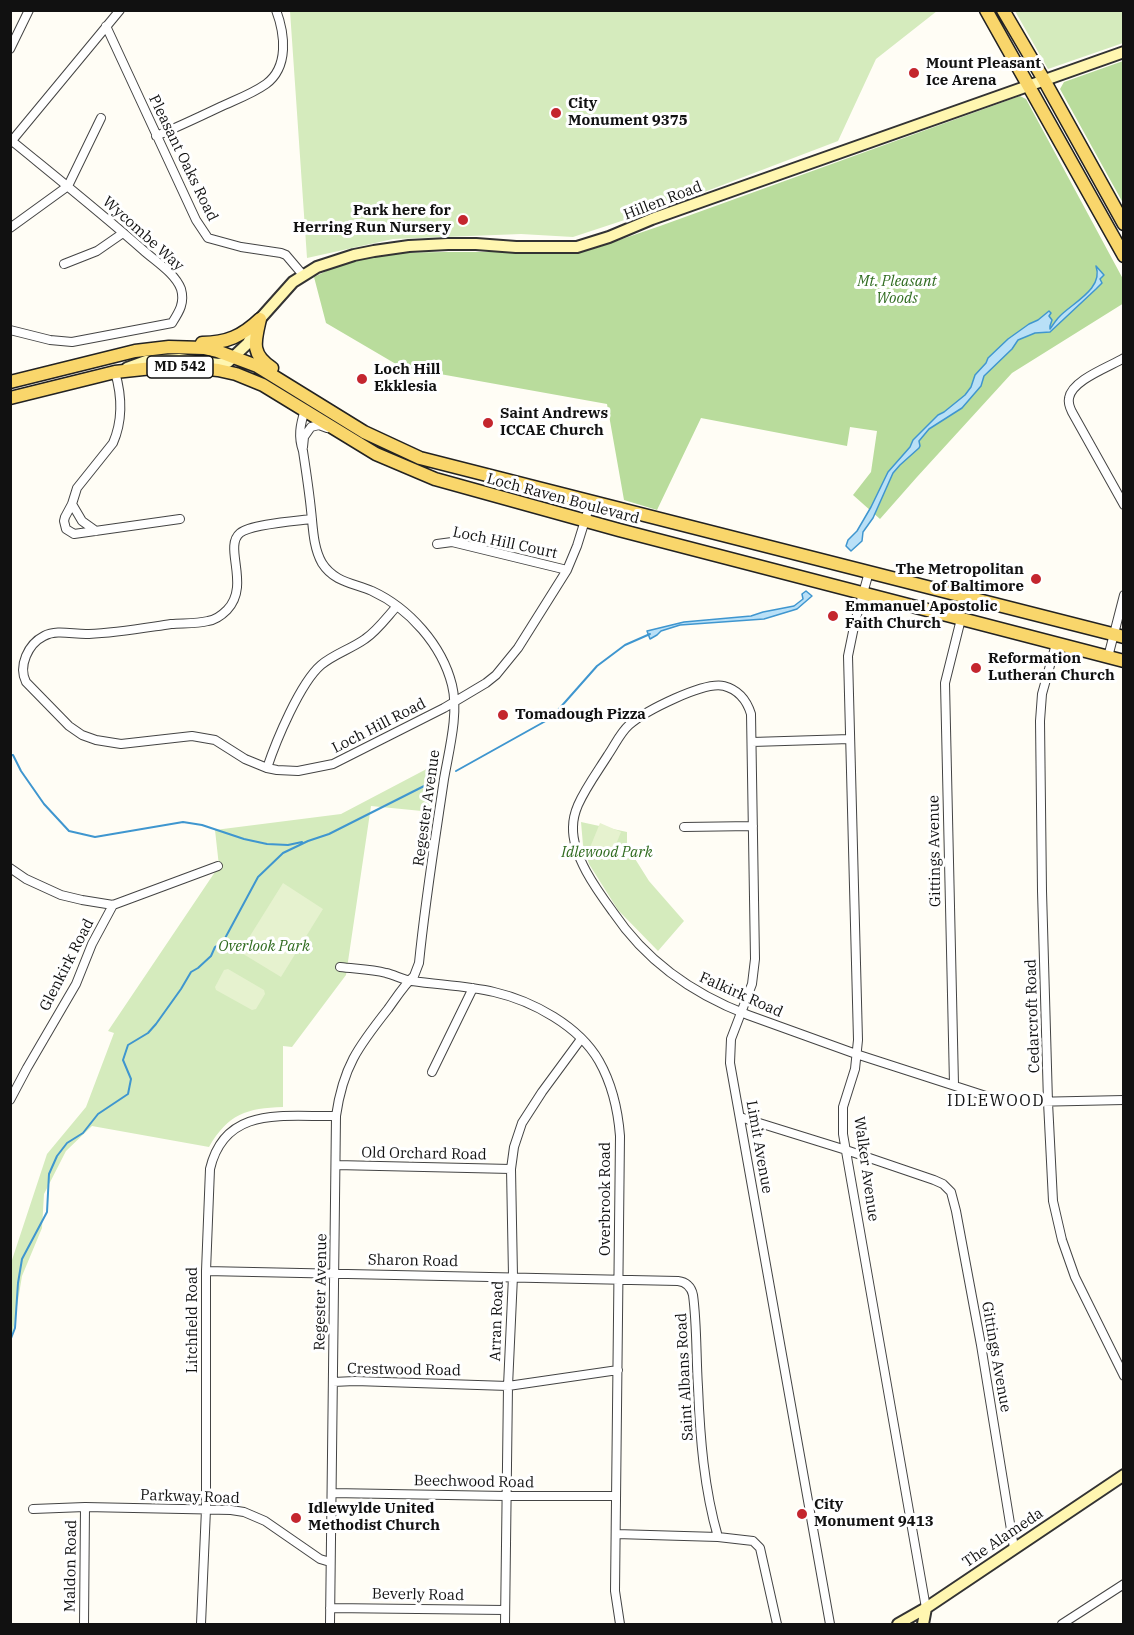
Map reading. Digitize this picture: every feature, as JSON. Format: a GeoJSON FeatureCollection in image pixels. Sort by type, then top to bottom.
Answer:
{"type":"FeatureCollection","features":[{"type":"Feature","properties":{"kind":"main road"},"geometry":{"type":"LineString","coordinates":[[986,10],[1124,256]]}},
{"type":"Feature","properties":{"kind":"main road"},"geometry":{"type":"LineString","coordinates":[[1003,10],[1124,224]]}},
{"type":"Feature","properties":{"kind":"main road"},"geometry":{"type":"LineString","coordinates":[[169,347],[231,339],[243,334],[260,319]]}},
{"type":"Feature","properties":{"kind":"main road"},"geometry":{"type":"LineString","coordinates":[[260,319],[255,340],[258,355],[264,363],[293,381],[307,404]]}},
{"type":"Feature","properties":{"kind":"main road","name":"Loch Raven Boulevard"},"geometry":{"type":"LineString","coordinates":[[10,382],[135,351],[169,347],[204,348],[257,366],[317,411],[369,443],[384,442],[420,458],[1119,636]]}},
{"type":"Feature","properties":{"kind":"main road","name":"Loch Raven Boulevard"},"geometry":{"type":"LineString","coordinates":[[10,398],[115,372],[170,367],[218,370],[263,385],[307,404],[337,430],[376,454],[435,479],[619,530],[1124,661]]}},
{"type":"Feature","properties":{"kind":"main road"},"geometry":{"type":"LineString","coordinates":[[537,508],[533,495],[538,488]]}},
{"type":"Feature","properties":{"kind":"street"},"geometry":{"type":"LineString","coordinates":[[10,49],[29,10]]}},
{"type":"Feature","properties":{"kind":"street"},"geometry":{"type":"LineString","coordinates":[[11,142],[120,10]]}},
{"type":"Feature","properties":{"kind":"street"},"geometry":{"type":"LineString","coordinates":[[156,136],[267,83],[281,61],[284,48],[276,10]]}},
{"type":"Feature","properties":{"kind":"street","name":"Pleasant Oaks Road"},"geometry":{"type":"LineString","coordinates":[[106,26],[196,220],[208,238],[241,247],[281,253],[286,255],[303,275]]}},
{"type":"Feature","properties":{"kind":"street","name":"Hillen Road"},"geometry":{"type":"LineString","coordinates":[[235,357],[248,343],[260,319],[293,282],[317,267],[354,255],[409,246],[476,244],[543,248],[585,245],[622,233],[652,219],[1124,52]]}},
{"type":"Feature","properties":{"kind":"street"},"geometry":{"type":"LineString","coordinates":[[10,228],[68,186],[101,118]]}},
{"type":"Feature","properties":{"kind":"street","name":"Wycombe Way"},"geometry":{"type":"LineString","coordinates":[[10,330],[50,340],[72,342],[172,323],[182,304],[182,295],[175,278],[68,186],[11,142]]}},
{"type":"Feature","properties":{"kind":"street"},"geometry":{"type":"LineString","coordinates":[[64,264],[97,251],[123,232]]}},
{"type":"Feature","properties":{"kind":"street"},"geometry":{"type":"LineString","coordinates":[[180,519],[74,534],[66,529],[64,521],[77,488],[117,435],[121,400],[115,372],[146,361],[179,359],[219,364],[235,357]]}},
{"type":"Feature","properties":{"kind":"street"},"geometry":{"type":"LineString","coordinates":[[1124,358],[1083,381],[1072,390],[1069,405],[1124,505]]}},
{"type":"Feature","properties":{"kind":"street","name":"Regester Avenue"},"geometry":{"type":"LineString","coordinates":[[307,404],[299,436],[319,556],[337,578],[384,597],[411,617],[430,638],[439,654],[452,682],[454,696],[452,728],[416,970],[414,976],[362,1042],[351,1061],[339,1096],[336,1116],[330,1624]]}},
{"type":"Feature","properties":{"kind":"street"},"geometry":{"type":"LineString","coordinates":[[303,451],[304,437],[311,427],[319,425],[337,430]]}},
{"type":"Feature","properties":{"kind":"street","name":"Loch Hill Road"},"geometry":{"type":"LineString","coordinates":[[312,519],[256,527],[239,534],[235,540],[234,549],[238,588],[230,608],[217,618],[205,622],[102,633],[50,634],[41,637],[32,646],[23,667],[24,678],[69,726],[90,738],[104,742],[121,744],[201,736],[215,740],[245,759],[267,768],[286,772],[333,764],[453,703],[491,680],[518,648],[567,570],[591,501]]}},
{"type":"Feature","properties":{"kind":"street"},"geometry":{"type":"LineString","coordinates":[[72,504],[82,520],[96,531]]}},
{"type":"Feature","properties":{"kind":"street","name":"Loch Hill Court"},"geometry":{"type":"LineString","coordinates":[[437,544],[452,542],[567,570]]}},
{"type":"Feature","properties":{"kind":"street","name":"Walker Avenue"},"geometry":{"type":"LineString","coordinates":[[869,572],[848,656],[858,1040],[852,1078],[843,1107],[843,1128],[924,1591],[926,1608],[923,1624]]}},
{"type":"Feature","properties":{"kind":"street"},"geometry":{"type":"LineString","coordinates":[[1108,657],[1119,636],[1124,595]]}},
{"type":"Feature","properties":{"kind":"street"},"geometry":{"type":"LineString","coordinates":[[267,768],[303,688],[313,673],[331,658],[369,636],[397,606]]}},
{"type":"Feature","properties":{"kind":"street","name":"Gittings Avenue"},"geometry":{"type":"LineString","coordinates":[[954,1084],[945,683],[961,619]]}},
{"type":"Feature","properties":{"kind":"street","name":"Cedarcroft Road"},"geometry":{"type":"LineString","coordinates":[[1056,644],[1042,694],[1040,721],[1042,872],[1052,1192],[1062,1240],[1075,1277],[1124,1376]]}},
{"type":"Feature","properties":{"kind":"street","name":"Falkirk Road"},"geometry":{"type":"LineString","coordinates":[[724,686],[706,687],[672,700],[631,723],[582,796],[574,819],[573,835],[582,863],[614,914],[656,962],[677,979],[718,1003],[856,1054],[1000,1099],[1048,1102],[1124,1100]]}},
{"type":"Feature","properties":{"kind":"street","name":"Limit Avenue"},"geometry":{"type":"LineString","coordinates":[[724,686],[739,693],[748,706],[751,714],[752,742],[755,959],[752,984],[731,1039],[730,1063],[830,1624]]}},
{"type":"Feature","properties":{"kind":"street"},"geometry":{"type":"LineString","coordinates":[[752,742],[850,739]]}},
{"type":"Feature","properties":{"kind":"street"},"geometry":{"type":"LineString","coordinates":[[684,827],[753,826]]}},
{"type":"Feature","properties":{"kind":"street"},"geometry":{"type":"LineString","coordinates":[[10,868],[26,879],[61,895],[113,905],[218,866]]}},
{"type":"Feature","properties":{"kind":"street","name":"Glenkirk Road"},"geometry":{"type":"LineString","coordinates":[[10,1101],[76,984],[92,944],[113,905]]}},
{"type":"Feature","properties":{"kind":"street","name":"Overbrook Road"},"geometry":{"type":"LineString","coordinates":[[340,967],[386,973],[409,981],[494,992],[528,1003],[557,1019],[581,1039],[599,1061],[612,1092],[618,1115],[620,1156],[615,1592],[620,1624]]}},
{"type":"Feature","properties":{"kind":"street"},"geometry":{"type":"LineString","coordinates":[[432,1072],[473,988]]}},
{"type":"Feature","properties":{"kind":"street","name":"Arran Road"},"geometry":{"type":"LineString","coordinates":[[505,1624],[505,1496],[513,1276],[511,1169],[522,1123],[581,1039]]}},
{"type":"Feature","properties":{"kind":"street","name":"Litchfield Road"},"geometry":{"type":"LineString","coordinates":[[201,1624],[206,1509],[206,1271],[210,1169],[213,1154],[232,1130],[253,1119],[336,1116]]}},
{"type":"Feature","properties":{"kind":"street"},"geometry":{"type":"LineString","coordinates":[[740,1117],[846,1150]]}},
{"type":"Feature","properties":{"kind":"street","name":"Gittings Avenue"},"geometry":{"type":"LineString","coordinates":[[846,1150],[934,1180],[943,1184],[951,1192],[957,1211],[981,1345],[1014,1548]]}},
{"type":"Feature","properties":{"kind":"street","name":"Old Orchard Road"},"geometry":{"type":"LineString","coordinates":[[336,1166],[511,1169]]}},
{"type":"Feature","properties":{"kind":"street","name":"Sharon Road"},"geometry":{"type":"LineString","coordinates":[[206,1271],[620,1279]]}},
{"type":"Feature","properties":{"kind":"street","name":"Saint Albans Road"},"geometry":{"type":"LineString","coordinates":[[620,1279],[678,1281],[686,1283],[693,1291],[698,1388],[708,1495],[718,1537]]}},
{"type":"Feature","properties":{"kind":"street","name":"Crestwood Road"},"geometry":{"type":"LineString","coordinates":[[333,1382],[508,1386],[618,1370]]}},
{"type":"Feature","properties":{"kind":"street","name":"The Alameda"},"geometry":{"type":"LineString","coordinates":[[898,1624],[926,1608],[1124,1475]]}},
{"type":"Feature","properties":{"kind":"street","name":"Beechwood Road"},"geometry":{"type":"LineString","coordinates":[[332,1493],[616,1496]]}},
{"type":"Feature","properties":{"kind":"street","name":"Maldon Road"},"geometry":{"type":"LineString","coordinates":[[84,1624],[85,1508]]}},
{"type":"Feature","properties":{"kind":"street","name":"Parkway Road"},"geometry":{"type":"LineString","coordinates":[[33,1509],[206,1509],[244,1512],[255,1516],[320,1559],[330,1562]]}},
{"type":"Feature","properties":{"kind":"street"},"geometry":{"type":"LineString","coordinates":[[616,1534],[750,1540],[758,1546],[777,1624]]}},
{"type":"Feature","properties":{"kind":"street"},"geometry":{"type":"LineString","coordinates":[[1062,1624],[1124,1584]]}},
{"type":"Feature","properties":{"kind":"street","name":"Beverly Road"},"geometry":{"type":"LineString","coordinates":[[330,1608],[505,1610]]}},
{"type":"Feature","properties":{"kind":"street"},"geometry":{"type":"LineString","coordinates":[[1076,1624],[1077,1615]]}},
{"type":"Feature","properties":{"kind":"green space"},"geometry":{"type":"Polygon","coordinates":[[[290,10],[937,11],[876,59],[838,141],[670,205],[573,237],[521,234],[393,239],[307,258],[290,10]]]}},
{"type":"Feature","properties":{"kind":"green space"},"geometry":{"type":"Polygon","coordinates":[[[1015,11],[1123,11],[1123,43],[1048,69],[1015,11]]]}},
{"type":"Feature","properties":{"kind":"green space"},"geometry":{"type":"Polygon","coordinates":[[[1124,61],[1123,203],[1060,89],[1064,82],[1124,61]]]}},
{"type":"Feature","properties":{"kind":"green space","name":"Mt. Pleasant Woods"},"geometry":{"type":"Polygon","coordinates":[[[1020,96],[1026,99],[1123,279],[1124,303],[1012,373],[880,519],[853,495],[871,472],[877,431],[850,427],[847,446],[701,418],[657,510],[624,500],[607,404],[401,367],[326,323],[314,277],[339,265],[392,253],[576,252],[596,248],[1020,96]]]}},
{"type":"Feature","properties":{"kind":"green space","name":"Overlook Park"},"geometry":{"type":"Polygon","coordinates":[[[438,763],[432,812],[371,806],[346,975],[292,1047],[283,1046],[283,1107],[259,1109],[240,1115],[224,1127],[209,1147],[92,1126],[66,1151],[44,1194],[42,1228],[22,1276],[11,1343],[11,1263],[47,1154],[86,1107],[114,1033],[108,1031],[219,866],[215,830],[341,814],[438,763]]]}},
{"type":"Feature","properties":{"kind":"green space","name":"Idlewood Park"},"geometry":{"type":"Polygon","coordinates":[[[581,822],[627,832],[627,846],[649,881],[684,921],[658,951],[618,910],[589,864],[583,845],[581,822]]]}},
{"type":"Feature","properties":{"kind":"green space"},"geometry":{"type":"Polygon","coordinates":[[[600,823],[621,832],[610,859],[589,850],[600,823]]]}},
{"type":"Feature","properties":{"kind":"green space"},"geometry":{"type":"Polygon","coordinates":[[[283,883],[323,909],[281,977],[240,952],[283,883]]]}},
{"type":"Feature","properties":{"kind":"green space"},"geometry":{"type":"Polygon","coordinates":[[[228,969],[264,990],[265,994],[256,1009],[252,1010],[216,990],[215,987],[224,970],[228,969]]]}},
{"type":"Feature","properties":{"kind":"water"},"geometry":{"type":"Polygon","coordinates":[[[1096,266],[1104,275],[1100,279],[1102,283],[1096,289],[1050,332],[1035,333],[1018,340],[1012,349],[984,376],[981,386],[962,408],[929,429],[919,441],[919,448],[893,473],[873,518],[863,532],[862,541],[851,551],[846,546],[848,540],[857,531],[888,472],[910,447],[913,440],[938,415],[965,395],[975,375],[988,358],[1008,339],[1049,311],[1052,320],[1050,329],[1059,317],[1091,289],[1097,274],[1096,266]]]}},
{"type":"Feature","properties":{"kind":"water"},"geometry":{"type":"Polygon","coordinates":[[[806,591],[812,596],[797,609],[764,619],[680,625],[661,631],[650,639],[647,631],[684,622],[751,616],[794,606],[803,599],[802,594],[806,591]]]}},
{"type":"Feature","properties":{"kind":"waterway"},"geometry":{"type":"LineString","coordinates":[[456,771],[551,718],[597,666],[625,645],[650,634]]}},
{"type":"Feature","properties":{"kind":"waterway"},"geometry":{"type":"LineString","coordinates":[[10,755],[13,755],[44,804],[69,831],[95,837],[183,822],[202,825],[267,844],[288,845],[302,842]]}},
{"type":"Feature","properties":{"kind":"waterway"},"geometry":{"type":"LineString","coordinates":[[10,1341],[15,1328],[22,1259],[47,1212],[49,1174],[57,1156],[67,1143],[83,1133],[98,1114],[128,1094],[131,1079],[123,1060],[128,1045],[148,1033],[191,972],[211,956],[215,947],[223,942],[258,877],[283,853],[329,834],[434,781]]}},
{"type":"Feature","properties":{"kind":"place","name":"Mount Pleasant Ice Arena"},"geometry":{"type":"Point","coordinates":[914,73]}},
{"type":"Feature","properties":{"kind":"place","name":"City Monument 9375"},"geometry":{"type":"Point","coordinates":[556,113]}},
{"type":"Feature","properties":{"kind":"place","name":"Park here for Herring Run Nursery"},"geometry":{"type":"Point","coordinates":[463,220]}},
{"type":"Feature","properties":{"kind":"place","name":"Loch Hill Ekklesia"},"geometry":{"type":"Point","coordinates":[362,379]}},
{"type":"Feature","properties":{"kind":"place","name":"Saint Andrews ICCAE Church"},"geometry":{"type":"Point","coordinates":[488,423]}},
{"type":"Feature","properties":{"kind":"place","name":"The Metropolitan of Baltimore"},"geometry":{"type":"Point","coordinates":[1036,579]}},
{"type":"Feature","properties":{"kind":"place","name":"Emmanuel Apostolic Faith Church"},"geometry":{"type":"Point","coordinates":[833,616]}},
{"type":"Feature","properties":{"kind":"place","name":"Reformation Lutheran Church"},"geometry":{"type":"Point","coordinates":[976,668]}},
{"type":"Feature","properties":{"kind":"place","name":"Tomadough Pizza"},"geometry":{"type":"Point","coordinates":[503,715]}},
{"type":"Feature","properties":{"kind":"place","name":"City Monument 9413"},"geometry":{"type":"Point","coordinates":[802,1514]}},
{"type":"Feature","properties":{"kind":"place","name":"Idlewylde United Methodist Church"},"geometry":{"type":"Point","coordinates":[296,1518]}},
{"type":"Feature","properties":{"kind":"district","name":"IDLEWOOD"},"geometry":{"type":"Point","coordinates":[996,1101]}}]}
